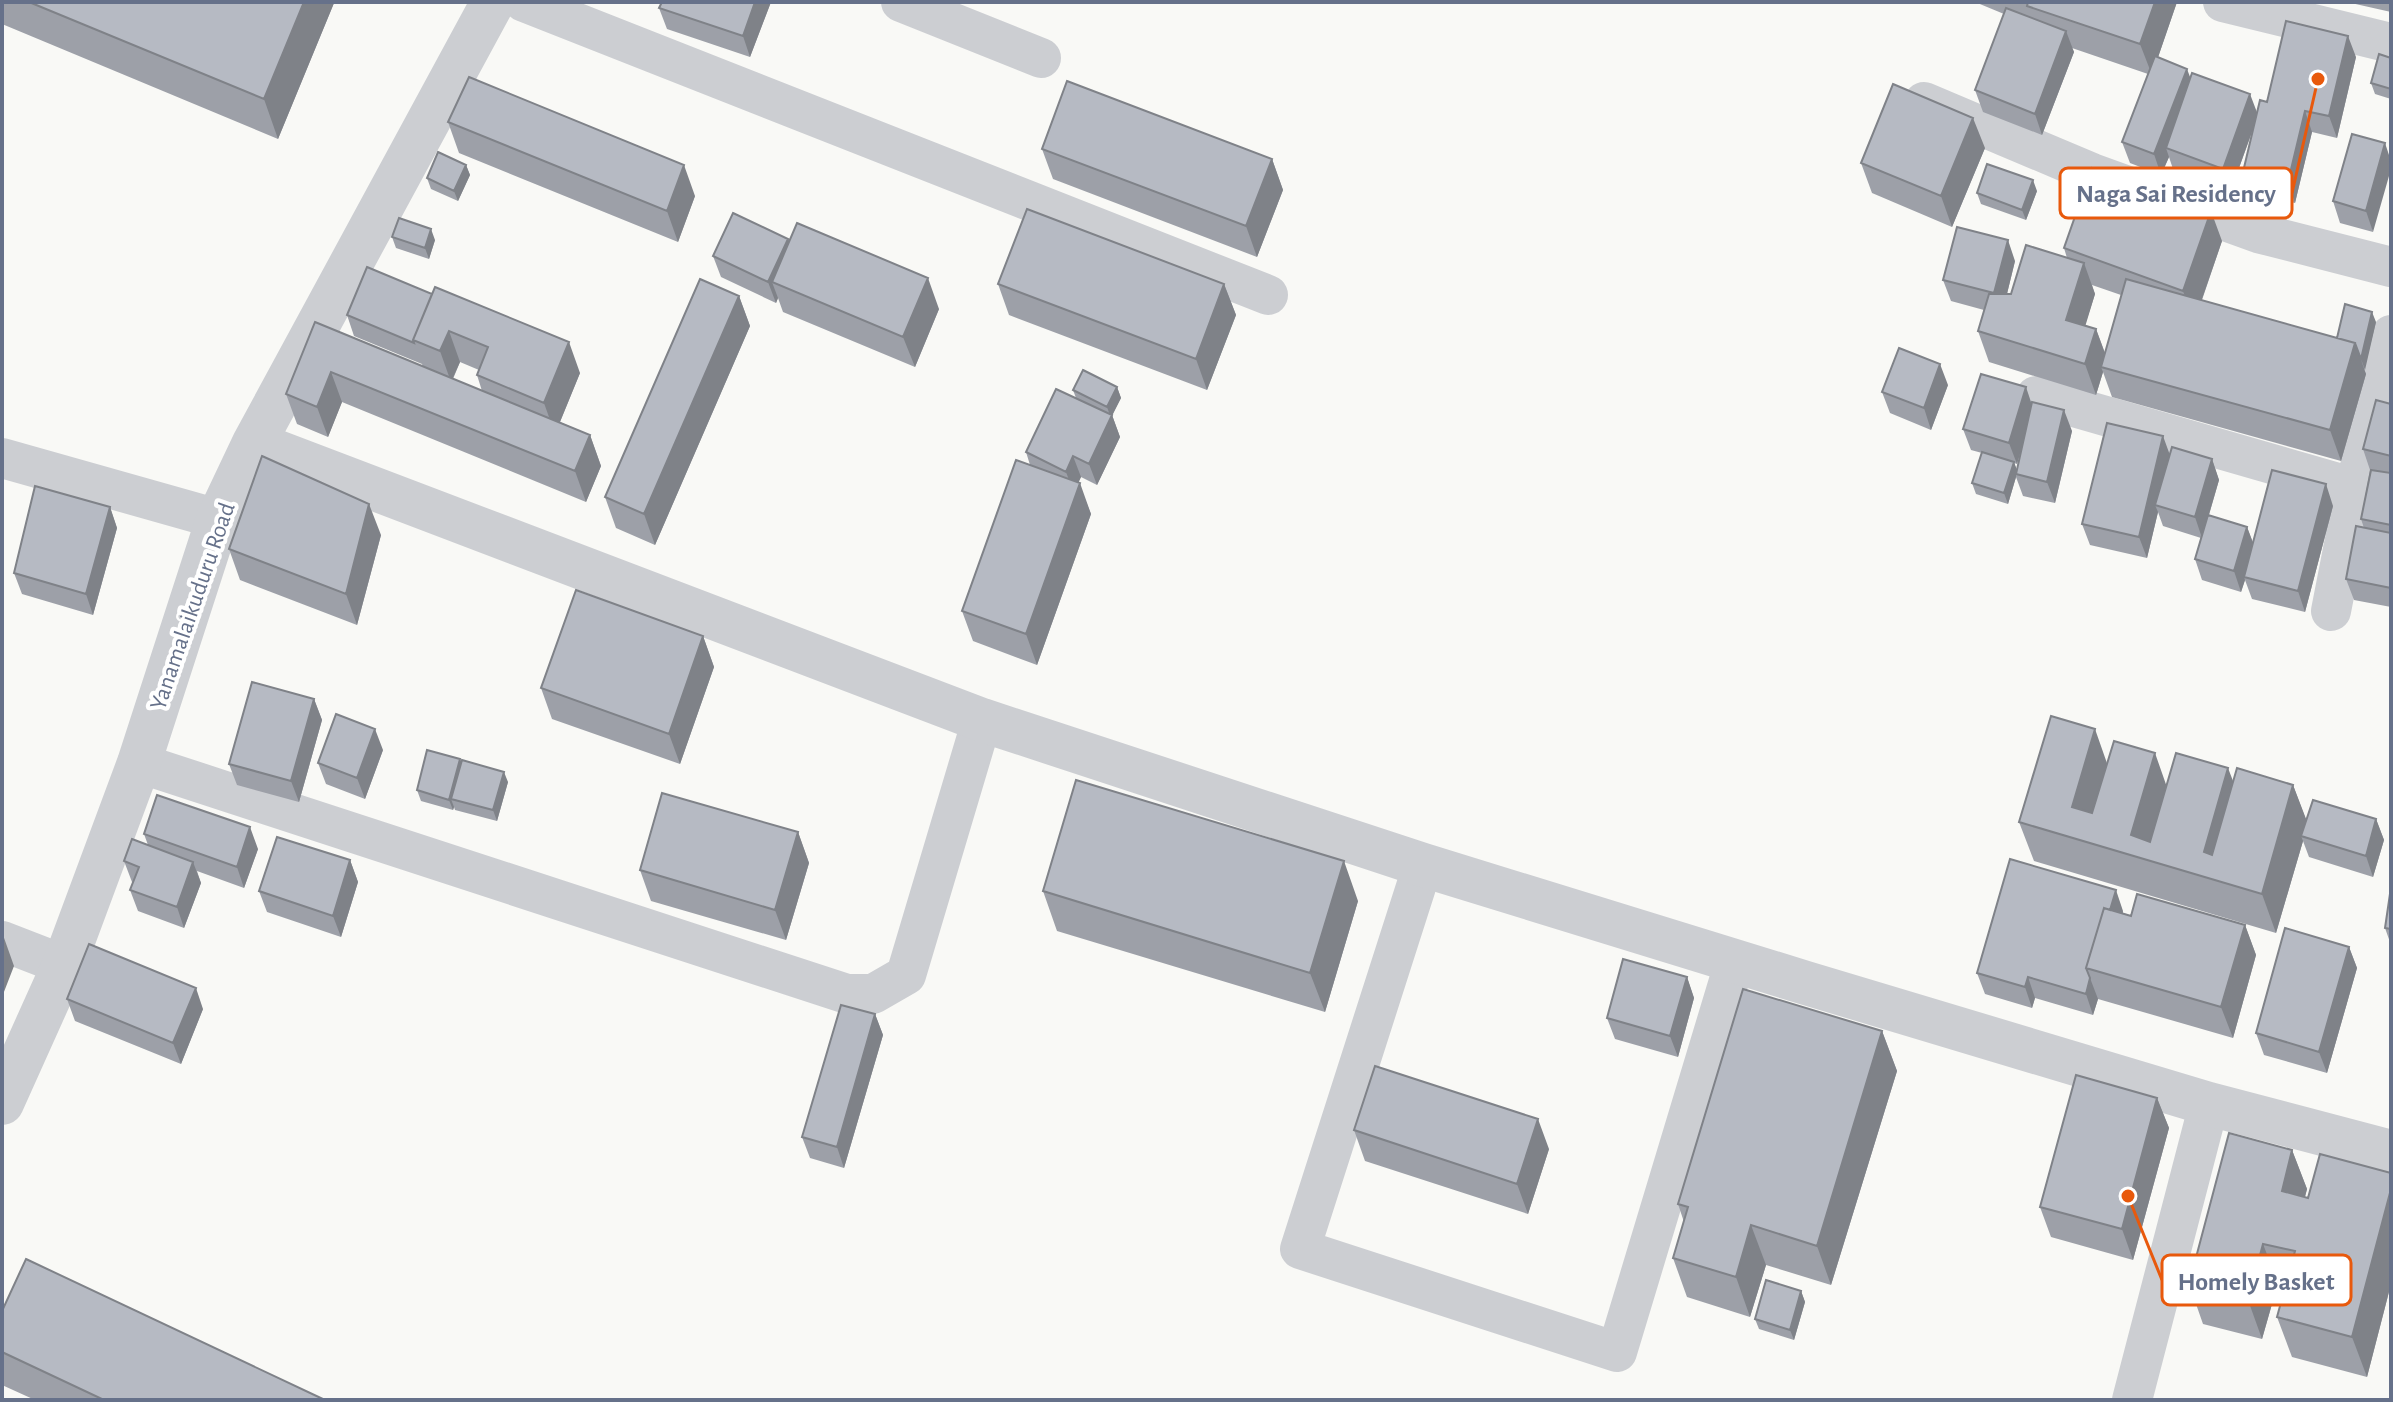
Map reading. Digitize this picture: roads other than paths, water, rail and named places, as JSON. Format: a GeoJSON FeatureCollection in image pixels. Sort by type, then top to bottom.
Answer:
{"type":"FeatureCollection","features":[{"type":"Feature","properties":{"kind":"street","name":"Yanamalaikuduru Road"},"geometry":{"type":"LineString","coordinates":[[2,1103],[64,965],[139,763],[218,519],[254,443],[493,2]]}},
{"type":"Feature","properties":{"kind":"street"},"geometry":{"type":"LineString","coordinates":[[524,2],[1268,295]]}},
{"type":"Feature","properties":{"kind":"street"},"geometry":{"type":"LineString","coordinates":[[901,2],[1041,58]]}},
{"type":"Feature","properties":{"kind":"street"},"geometry":{"type":"LineString","coordinates":[[2223,2],[2391,43]]}},
{"type":"Feature","properties":{"kind":"street"},"geometry":{"type":"LineString","coordinates":[[1908,95],[2092,173],[2258,233],[2391,267]]}},
{"type":"Feature","properties":{"kind":"street"},"geometry":{"type":"LineString","coordinates":[[2331,611],[2355,488],[2391,335]]}},
{"type":"Feature","properties":{"kind":"street"},"geometry":{"type":"LineString","coordinates":[[2036,396],[2355,488]]}},
{"type":"Feature","properties":{"kind":"street"},"geometry":{"type":"LineString","coordinates":[[254,443],[982,720],[1423,865],[1735,961],[2209,1104],[2391,1152]]}},
{"type":"Feature","properties":{"kind":"street"},"geometry":{"type":"LineString","coordinates":[[2,458],[218,519]]}},
{"type":"Feature","properties":{"kind":"street"},"geometry":{"type":"LineString","coordinates":[[139,763],[847,994],[873,994],[906,975],[982,720]]}},
{"type":"Feature","properties":{"kind":"street"},"geometry":{"type":"LineString","coordinates":[[1423,865],[1300,1249],[1617,1352],[1735,961]]}},
{"type":"Feature","properties":{"kind":"street"},"geometry":{"type":"LineString","coordinates":[[2,941],[64,965]]}},
{"type":"Feature","properties":{"kind":"street"},"geometry":{"type":"LineString","coordinates":[[2132,1400],[2209,1104]]}},
{"type":"Feature","properties":{"kind":"place","name":"Naga Sai Residency"},"geometry":{"type":"Point","coordinates":[2318,79]}},
{"type":"Feature","properties":{"kind":"place","name":"Homely Basket"},"geometry":{"type":"Point","coordinates":[2128,1196]}}]}
